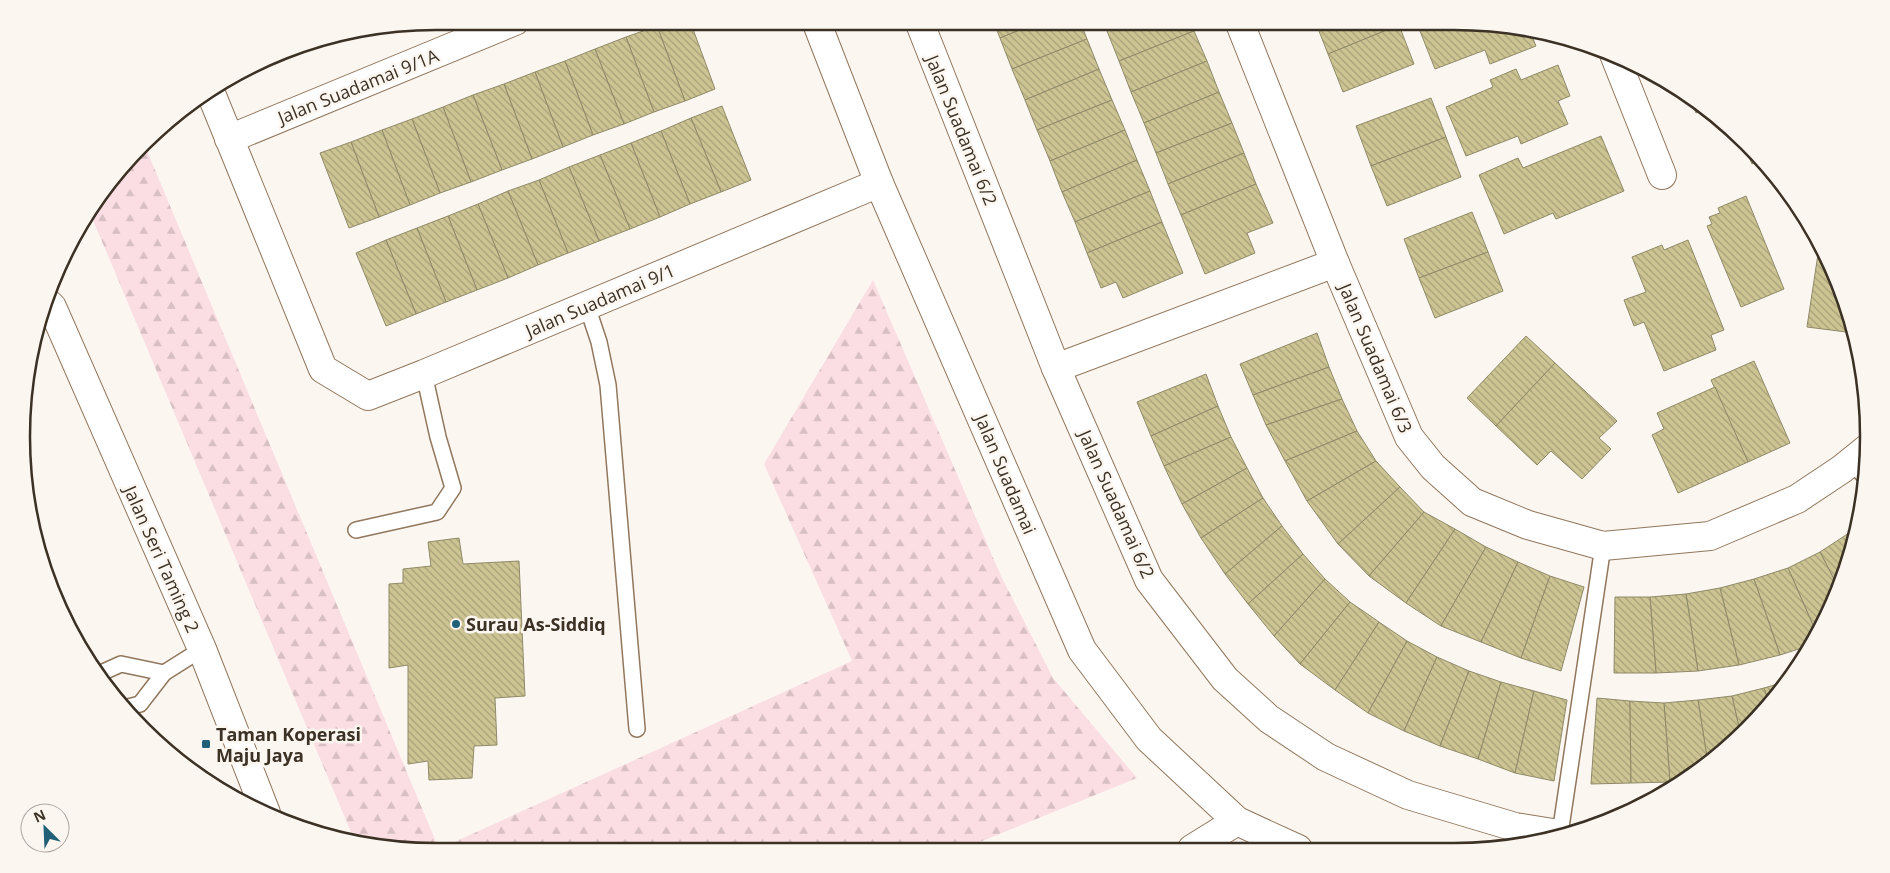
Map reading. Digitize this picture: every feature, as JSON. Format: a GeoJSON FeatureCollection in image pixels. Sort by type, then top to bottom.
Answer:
{"type":"FeatureCollection","features":[{"type":"Feature","properties":{"kind":"street","name":"Jalan Suadamai 9/1A"},"geometry":{"type":"LineString","coordinates":[[229,139],[493,30]]}},
{"type":"Feature","properties":{"kind":"street","name":"Jalan Suadamai"},"geometry":{"type":"LineString","coordinates":[[820,30],[879,182],[1082,650],[1149,739],[1237,820],[1285,843]]}},
{"type":"Feature","properties":{"kind":"street","name":"Jalan Suadamai 6/2"},"geometry":{"type":"LineString","coordinates":[[923,30],[1056,368],[1149,580],[1225,679],[1269,719],[1326,758],[1408,795],[1515,827],[1546,832]]}},
{"type":"Feature","properties":{"kind":"street","name":"Jalan Suadamai 6/3"},"geometry":{"type":"LineString","coordinates":[[1243,30],[1335,263],[1409,437],[1433,467],[1472,502],[1528,525],[1602,546],[1710,536],[1797,499],[1859,463]]}},
{"type":"Feature","properties":{"kind":"street"},"geometry":{"type":"LineString","coordinates":[[1619,65],[1662,175]]}},
{"type":"Feature","properties":{"kind":"street"},"geometry":{"type":"LineString","coordinates":[[213,98],[229,139]]}},
{"type":"Feature","properties":{"kind":"street","name":"Jalan Suadamai 9/1"},"geometry":{"type":"LineString","coordinates":[[229,139],[323,369],[368,396],[587,306],[879,182]]}},
{"type":"Feature","properties":{"kind":"street"},"geometry":{"type":"LineString","coordinates":[[1056,368],[1335,263]]}},
{"type":"Feature","properties":{"kind":"street","name":"Jalan Seri Taming 2"},"geometry":{"type":"LineString","coordinates":[[52,305],[202,649],[262,803]]}},
{"type":"Feature","properties":{"kind":"street"},"geometry":{"type":"LineString","coordinates":[[1201,843],[1237,820]]}},
{"type":"Feature","properties":{"kind":"lane"},"geometry":{"type":"LineString","coordinates":[[587,306],[599,342],[608,385],[636,729]]}},
{"type":"Feature","properties":{"kind":"lane"},"geometry":{"type":"LineString","coordinates":[[356,530],[437,512],[453,488],[438,437],[424,374]]}},
{"type":"Feature","properties":{"kind":"lane"},"geometry":{"type":"LineString","coordinates":[[1561,828],[1602,546]]}},
{"type":"Feature","properties":{"kind":"lane"},"geometry":{"type":"LineString","coordinates":[[132,706],[140,704],[164,673],[202,649]]}},
{"type":"Feature","properties":{"kind":"lane"},"geometry":{"type":"LineString","coordinates":[[105,671],[121,664],[164,673]]}},
{"type":"Feature","properties":{"kind":"green space"},"geometry":{"type":"Polygon","coordinates":[[[147,151],[436,843],[383,840],[352,834],[93,220],[114,189],[147,151]]]}},
{"type":"Feature","properties":{"kind":"green space"},"geometry":{"type":"Polygon","coordinates":[[[873,280],[1001,576],[1053,678],[1137,778],[977,843],[452,843],[852,661],[764,464],[873,280]]]}},
{"type":"Feature","properties":{"kind":"building"},"geometry":{"type":"Polygon","coordinates":[[[646,30],[658,30],[685,101],[654,112],[626,37],[646,30]]]}},
{"type":"Feature","properties":{"kind":"building"},"geometry":{"type":"Polygon","coordinates":[[[658,30],[693,30],[715,89],[685,101],[658,30]]]}},
{"type":"Feature","properties":{"kind":"building"},"geometry":{"type":"Polygon","coordinates":[[[997,30],[1020,30],[1000,38],[997,30]]]}},
{"type":"Feature","properties":{"kind":"building"},"geometry":{"type":"Polygon","coordinates":[[[1020,30],[1084,30],[1087,39],[1012,69],[1000,38],[1020,30]]]}},
{"type":"Feature","properties":{"kind":"building"},"geometry":{"type":"Polygon","coordinates":[[[1194,30],[1194,31],[1119,61],[1107,31],[1194,30]]]}},
{"type":"Feature","properties":{"kind":"building"},"geometry":{"type":"Polygon","coordinates":[[[1319,30],[1387,30],[1328,54],[1319,30]]]}},
{"type":"Feature","properties":{"kind":"building"},"geometry":{"type":"Polygon","coordinates":[[[1387,30],[1401,30],[1414,64],[1343,92],[1328,54],[1387,30]]]}},
{"type":"Feature","properties":{"kind":"building"},"geometry":{"type":"Polygon","coordinates":[[[1420,30],[1507,33],[1533,38],[1536,46],[1490,64],[1485,50],[1435,69],[1420,30]]]}},
{"type":"Feature","properties":{"kind":"building"},"geometry":{"type":"Polygon","coordinates":[[[1194,31],[1207,61],[1131,92],[1119,61],[1194,31]]]}},
{"type":"Feature","properties":{"kind":"building"},"geometry":{"type":"Polygon","coordinates":[[[626,37],[654,112],[624,124],[595,49],[626,37]]]}},
{"type":"Feature","properties":{"kind":"building"},"geometry":{"type":"Polygon","coordinates":[[[1087,39],[1099,69],[1025,100],[1012,69],[1087,39]]]}},
{"type":"Feature","properties":{"kind":"building"},"geometry":{"type":"Polygon","coordinates":[[[595,49],[624,124],[593,135],[565,61],[595,49]]]}},
{"type":"Feature","properties":{"kind":"building"},"geometry":{"type":"Polygon","coordinates":[[[565,61],[593,135],[563,147],[535,72],[565,61]]]}},
{"type":"Feature","properties":{"kind":"building"},"geometry":{"type":"Polygon","coordinates":[[[1207,61],[1219,92],[1144,123],[1131,92],[1207,61]]]}},
{"type":"Feature","properties":{"kind":"building"},"geometry":{"type":"Polygon","coordinates":[[[1558,65],[1570,96],[1558,101],[1568,124],[1521,144],[1518,136],[1466,156],[1446,107],[1493,87],[1490,80],[1516,69],[1521,80],[1558,65]]]}},
{"type":"Feature","properties":{"kind":"building"},"geometry":{"type":"Polygon","coordinates":[[[1099,69],[1112,100],[1037,130],[1025,100],[1099,69]]]}},
{"type":"Feature","properties":{"kind":"building"},"geometry":{"type":"Polygon","coordinates":[[[535,72],[563,147],[532,159],[504,84],[535,72]]]}},
{"type":"Feature","properties":{"kind":"building"},"geometry":{"type":"Polygon","coordinates":[[[504,84],[532,159],[502,170],[473,95],[504,84]]]}},
{"type":"Feature","properties":{"kind":"building"},"geometry":{"type":"Polygon","coordinates":[[[1219,92],[1232,123],[1156,153],[1144,123],[1219,92]]]}},
{"type":"Feature","properties":{"kind":"building"},"geometry":{"type":"Polygon","coordinates":[[[473,95],[502,170],[471,182],[443,107],[473,95]]]}},
{"type":"Feature","properties":{"kind":"building"},"geometry":{"type":"Polygon","coordinates":[[[1431,98],[1446,137],[1371,166],[1356,126],[1431,98]]]}},
{"type":"Feature","properties":{"kind":"building"},"geometry":{"type":"Polygon","coordinates":[[[1112,100],[1125,130],[1050,161],[1037,130],[1112,100]]]}},
{"type":"Feature","properties":{"kind":"building"},"geometry":{"type":"Polygon","coordinates":[[[722,106],[751,180],[721,192],[691,118],[722,106]]]}},
{"type":"Feature","properties":{"kind":"building"},"geometry":{"type":"Polygon","coordinates":[[[443,107],[471,182],[440,193],[412,119],[443,107]]]}},
{"type":"Feature","properties":{"kind":"building"},"geometry":{"type":"Polygon","coordinates":[[[691,118],[721,192],[690,204],[661,131],[691,118]]]}},
{"type":"Feature","properties":{"kind":"building"},"geometry":{"type":"Polygon","coordinates":[[[412,119],[440,193],[410,205],[382,130],[412,119]]]}},
{"type":"Feature","properties":{"kind":"building"},"geometry":{"type":"Polygon","coordinates":[[[1232,123],[1244,153],[1168,184],[1156,153],[1232,123]]]}},
{"type":"Feature","properties":{"kind":"building"},"geometry":{"type":"Polygon","coordinates":[[[382,130],[410,205],[379,217],[351,142],[382,130]]]}},
{"type":"Feature","properties":{"kind":"building"},"geometry":{"type":"Polygon","coordinates":[[[1125,130],[1137,160],[1062,192],[1050,161],[1125,130]]]}},
{"type":"Feature","properties":{"kind":"building"},"geometry":{"type":"Polygon","coordinates":[[[661,131],[690,204],[660,217],[631,143],[661,131]]]}},
{"type":"Feature","properties":{"kind":"building"},"geometry":{"type":"Polygon","coordinates":[[[1601,136],[1624,191],[1556,219],[1553,213],[1504,234],[1479,175],[1518,158],[1523,168],[1601,136]]]}},
{"type":"Feature","properties":{"kind":"building"},"geometry":{"type":"Polygon","coordinates":[[[1446,137],[1461,177],[1387,206],[1371,166],[1446,137]]]}},
{"type":"Feature","properties":{"kind":"building"},"geometry":{"type":"Polygon","coordinates":[[[351,142],[379,217],[349,228],[320,153],[351,142]]]}},
{"type":"Feature","properties":{"kind":"building"},"geometry":{"type":"Polygon","coordinates":[[[631,143],[660,217],[630,229],[600,155],[631,143]]]}},
{"type":"Feature","properties":{"kind":"building"},"geometry":{"type":"Polygon","coordinates":[[[1244,153],[1256,184],[1181,215],[1168,184],[1244,153]]]}},
{"type":"Feature","properties":{"kind":"building"},"geometry":{"type":"Polygon","coordinates":[[[600,155],[630,229],[599,241],[569,167],[600,155]]]}},
{"type":"Feature","properties":{"kind":"building"},"geometry":{"type":"Polygon","coordinates":[[[1137,160],[1150,191],[1075,222],[1062,192],[1137,160]]]}},
{"type":"Feature","properties":{"kind":"building"},"geometry":{"type":"Polygon","coordinates":[[[569,167],[599,241],[568,253],[539,180],[569,167]]]}},
{"type":"Feature","properties":{"kind":"building"},"geometry":{"type":"Polygon","coordinates":[[[539,180],[568,253],[538,265],[508,191],[539,180]]]}},
{"type":"Feature","properties":{"kind":"building"},"geometry":{"type":"Polygon","coordinates":[[[1256,184],[1273,223],[1247,233],[1255,253],[1205,274],[1181,215],[1256,184]]]}},
{"type":"Feature","properties":{"kind":"building"},"geometry":{"type":"Polygon","coordinates":[[[508,191],[538,265],[508,278],[478,204],[508,191]]]}},
{"type":"Feature","properties":{"kind":"building"},"geometry":{"type":"Polygon","coordinates":[[[1150,191],[1162,222],[1087,253],[1075,222],[1150,191]]]}},
{"type":"Feature","properties":{"kind":"building"},"geometry":{"type":"Polygon","coordinates":[[[1746,196],[1784,289],[1741,307],[1707,226],[1712,224],[1709,217],[1720,213],[1718,208],[1746,196]]]}},
{"type":"Feature","properties":{"kind":"building"},"geometry":{"type":"Polygon","coordinates":[[[478,204],[508,278],[477,290],[448,216],[478,204]]]}},
{"type":"Feature","properties":{"kind":"building"},"geometry":{"type":"Polygon","coordinates":[[[1472,212],[1488,252],[1419,278],[1404,239],[1472,212]]]}},
{"type":"Feature","properties":{"kind":"building"},"geometry":{"type":"Polygon","coordinates":[[[448,216],[477,290],[446,302],[417,228],[448,216]]]}},
{"type":"Feature","properties":{"kind":"building"},"geometry":{"type":"Polygon","coordinates":[[[1162,222],[1183,273],[1123,298],[1116,282],[1101,288],[1087,253],[1162,222]]]}},
{"type":"Feature","properties":{"kind":"building"},"geometry":{"type":"Polygon","coordinates":[[[417,228],[446,302],[416,314],[386,240],[417,228]]]}},
{"type":"Feature","properties":{"kind":"building"},"geometry":{"type":"Polygon","coordinates":[[[386,240],[416,314],[386,326],[356,253],[386,240]]]}},
{"type":"Feature","properties":{"kind":"building"},"geometry":{"type":"Polygon","coordinates":[[[1688,240],[1724,330],[1711,335],[1716,350],[1664,371],[1644,322],[1634,326],[1624,300],[1646,292],[1632,257],[1662,245],[1664,250],[1688,240]]]}},
{"type":"Feature","properties":{"kind":"building"},"geometry":{"type":"Polygon","coordinates":[[[1488,252],[1503,291],[1435,318],[1419,278],[1488,252]]]}},
{"type":"Feature","properties":{"kind":"building"},"geometry":{"type":"Polygon","coordinates":[[[1818,256],[1829,281],[1846,332],[1807,327],[1818,256]]]}},
{"type":"Feature","properties":{"kind":"building"},"geometry":{"type":"Polygon","coordinates":[[[1317,333],[1329,367],[1253,395],[1240,364],[1317,333]]]}},
{"type":"Feature","properties":{"kind":"building"},"geometry":{"type":"Polygon","coordinates":[[[1526,336],[1555,363],[1496,426],[1467,398],[1526,336]]]}},
{"type":"Feature","properties":{"kind":"building"},"geometry":{"type":"Polygon","coordinates":[[[1754,361],[1790,443],[1748,462],[1711,380],[1754,361]]]}},
{"type":"Feature","properties":{"kind":"building"},"geometry":{"type":"Polygon","coordinates":[[[1555,363],[1617,421],[1599,438],[1611,449],[1582,479],[1551,451],[1537,465],[1496,426],[1555,363]]]}},
{"type":"Feature","properties":{"kind":"building"},"geometry":{"type":"Polygon","coordinates":[[[1329,367],[1342,399],[1266,425],[1253,395],[1329,367]]]}},
{"type":"Feature","properties":{"kind":"building"},"geometry":{"type":"Polygon","coordinates":[[[1206,374],[1218,406],[1151,436],[1137,402],[1206,374]]]}},
{"type":"Feature","properties":{"kind":"building"},"geometry":{"type":"Polygon","coordinates":[[[1715,387],[1748,462],[1678,493],[1652,435],[1664,429],[1657,413],[1715,387]]]}},
{"type":"Feature","properties":{"kind":"building"},"geometry":{"type":"Polygon","coordinates":[[[1342,399],[1357,431],[1285,461],[1266,425],[1342,399]]]}},
{"type":"Feature","properties":{"kind":"building"},"geometry":{"type":"Polygon","coordinates":[[[1218,406],[1231,437],[1164,466],[1151,436],[1218,406]]]}},
{"type":"Feature","properties":{"kind":"building"},"geometry":{"type":"Polygon","coordinates":[[[1357,431],[1376,461],[1307,501],[1285,461],[1357,431]]]}},
{"type":"Feature","properties":{"kind":"building"},"geometry":{"type":"Polygon","coordinates":[[[1231,437],[1247,468],[1182,504],[1164,466],[1231,437]]]}},
{"type":"Feature","properties":{"kind":"building"},"geometry":{"type":"Polygon","coordinates":[[[1376,461],[1400,487],[1338,544],[1307,501],[1376,461]]]}},
{"type":"Feature","properties":{"kind":"building"},"geometry":{"type":"Polygon","coordinates":[[[1247,468],[1263,498],[1201,538],[1182,504],[1247,468]]]}},
{"type":"Feature","properties":{"kind":"building"},"geometry":{"type":"Polygon","coordinates":[[[1400,487],[1424,512],[1369,576],[1338,544],[1400,487]]]}},
{"type":"Feature","properties":{"kind":"building"},"geometry":{"type":"Polygon","coordinates":[[[1263,498],[1282,526],[1225,574],[1201,538],[1263,498]]]}},
{"type":"Feature","properties":{"kind":"building"},"geometry":{"type":"Polygon","coordinates":[[[1424,512],[1455,529],[1406,603],[1369,576],[1424,512]]]}},
{"type":"Feature","properties":{"kind":"building"},"geometry":{"type":"Polygon","coordinates":[[[1282,526],[1303,554],[1248,604],[1225,574],[1282,526]]]}},
{"type":"Feature","properties":{"kind":"building"},"geometry":{"type":"Polygon","coordinates":[[[1455,529],[1486,547],[1441,626],[1406,603],[1455,529]]]}},
{"type":"Feature","properties":{"kind":"building"},"geometry":{"type":"Polygon","coordinates":[[[1848,534],[1834,579],[1820,552],[1848,534]]]}},
{"type":"Feature","properties":{"kind":"building","name":"Surau As-Siddiq"},"geometry":{"type":"Polygon","coordinates":[[[459,538],[463,564],[519,561],[525,696],[495,698],[497,745],[474,746],[472,778],[429,780],[428,761],[408,764],[408,665],[389,668],[389,584],[403,583],[403,569],[431,566],[428,542],[459,538]]]}},
{"type":"Feature","properties":{"kind":"building"},"geometry":{"type":"Polygon","coordinates":[[[1486,547],[1518,562],[1481,642],[1441,626],[1486,547]]]}},
{"type":"Feature","properties":{"kind":"building"},"geometry":{"type":"Polygon","coordinates":[[[1820,552],[1834,579],[1813,626],[1788,568],[1820,552]]]}},
{"type":"Feature","properties":{"kind":"building"},"geometry":{"type":"Polygon","coordinates":[[[1303,554],[1325,579],[1274,636],[1248,604],[1303,554]]]}},
{"type":"Feature","properties":{"kind":"building"},"geometry":{"type":"Polygon","coordinates":[[[1518,562],[1550,576],[1521,658],[1481,642],[1518,562]]]}},
{"type":"Feature","properties":{"kind":"building"},"geometry":{"type":"Polygon","coordinates":[[[1788,568],[1813,626],[1800,649],[1780,655],[1754,579],[1788,568]]]}},
{"type":"Feature","properties":{"kind":"building"},"geometry":{"type":"Polygon","coordinates":[[[1550,576],[1584,587],[1561,671],[1521,658],[1550,576]]]}},
{"type":"Feature","properties":{"kind":"building"},"geometry":{"type":"Polygon","coordinates":[[[1325,579],[1350,602],[1300,664],[1274,636],[1325,579]]]}},
{"type":"Feature","properties":{"kind":"building"},"geometry":{"type":"Polygon","coordinates":[[[1754,579],[1780,655],[1739,665],[1720,588],[1754,579]]]}},
{"type":"Feature","properties":{"kind":"building"},"geometry":{"type":"Polygon","coordinates":[[[1720,588],[1739,665],[1698,671],[1686,594],[1720,588]]]}},
{"type":"Feature","properties":{"kind":"building"},"geometry":{"type":"Polygon","coordinates":[[[1686,594],[1698,671],[1656,673],[1650,597],[1686,594]]]}},
{"type":"Feature","properties":{"kind":"building"},"geometry":{"type":"Polygon","coordinates":[[[1615,597],[1650,597],[1656,673],[1614,673],[1615,597]]]}},
{"type":"Feature","properties":{"kind":"building"},"geometry":{"type":"Polygon","coordinates":[[[1350,602],[1379,622],[1335,690],[1300,664],[1350,602]]]}},
{"type":"Feature","properties":{"kind":"building"},"geometry":{"type":"Polygon","coordinates":[[[1379,622],[1407,641],[1368,713],[1335,690],[1379,622]]]}},
{"type":"Feature","properties":{"kind":"building"},"geometry":{"type":"Polygon","coordinates":[[[1407,641],[1437,657],[1404,731],[1368,713],[1407,641]]]}},
{"type":"Feature","properties":{"kind":"building"},"geometry":{"type":"Polygon","coordinates":[[[1437,657],[1469,671],[1440,746],[1404,731],[1437,657]]]}},
{"type":"Feature","properties":{"kind":"building"},"geometry":{"type":"Polygon","coordinates":[[[1469,671],[1501,682],[1478,759],[1440,746],[1469,671]]]}},
{"type":"Feature","properties":{"kind":"building"},"geometry":{"type":"Polygon","coordinates":[[[1501,682],[1534,691],[1515,773],[1478,759],[1501,682]]]}},
{"type":"Feature","properties":{"kind":"building"},"geometry":{"type":"Polygon","coordinates":[[[1775,685],[1767,696],[1764,688],[1775,685]]]}},
{"type":"Feature","properties":{"kind":"building"},"geometry":{"type":"Polygon","coordinates":[[[1764,688],[1767,696],[1739,726],[1732,696],[1764,688]]]}},
{"type":"Feature","properties":{"kind":"building"},"geometry":{"type":"Polygon","coordinates":[[[1534,691],[1567,700],[1554,781],[1515,773],[1534,691]]]}},
{"type":"Feature","properties":{"kind":"building"},"geometry":{"type":"Polygon","coordinates":[[[1732,696],[1739,726],[1707,755],[1698,700],[1732,696]]]}},
{"type":"Feature","properties":{"kind":"building"},"geometry":{"type":"Polygon","coordinates":[[[1597,698],[1630,701],[1631,783],[1591,784],[1597,698]]]}},
{"type":"Feature","properties":{"kind":"building"},"geometry":{"type":"Polygon","coordinates":[[[1698,700],[1707,755],[1670,780],[1664,703],[1698,700]]]}},
{"type":"Feature","properties":{"kind":"building"},"geometry":{"type":"Polygon","coordinates":[[[1630,701],[1664,703],[1670,780],[1667,782],[1631,783],[1630,701]]]}},
{"type":"Feature","properties":{"kind":"place","name":"Surau As-Siddiq"},"geometry":{"type":"Point","coordinates":[456,624]}},
{"type":"Feature","properties":{"kind":"place","name":"Taman Koperasi Maju Jaya"},"geometry":{"type":"Point","coordinates":[206,744]}}]}
